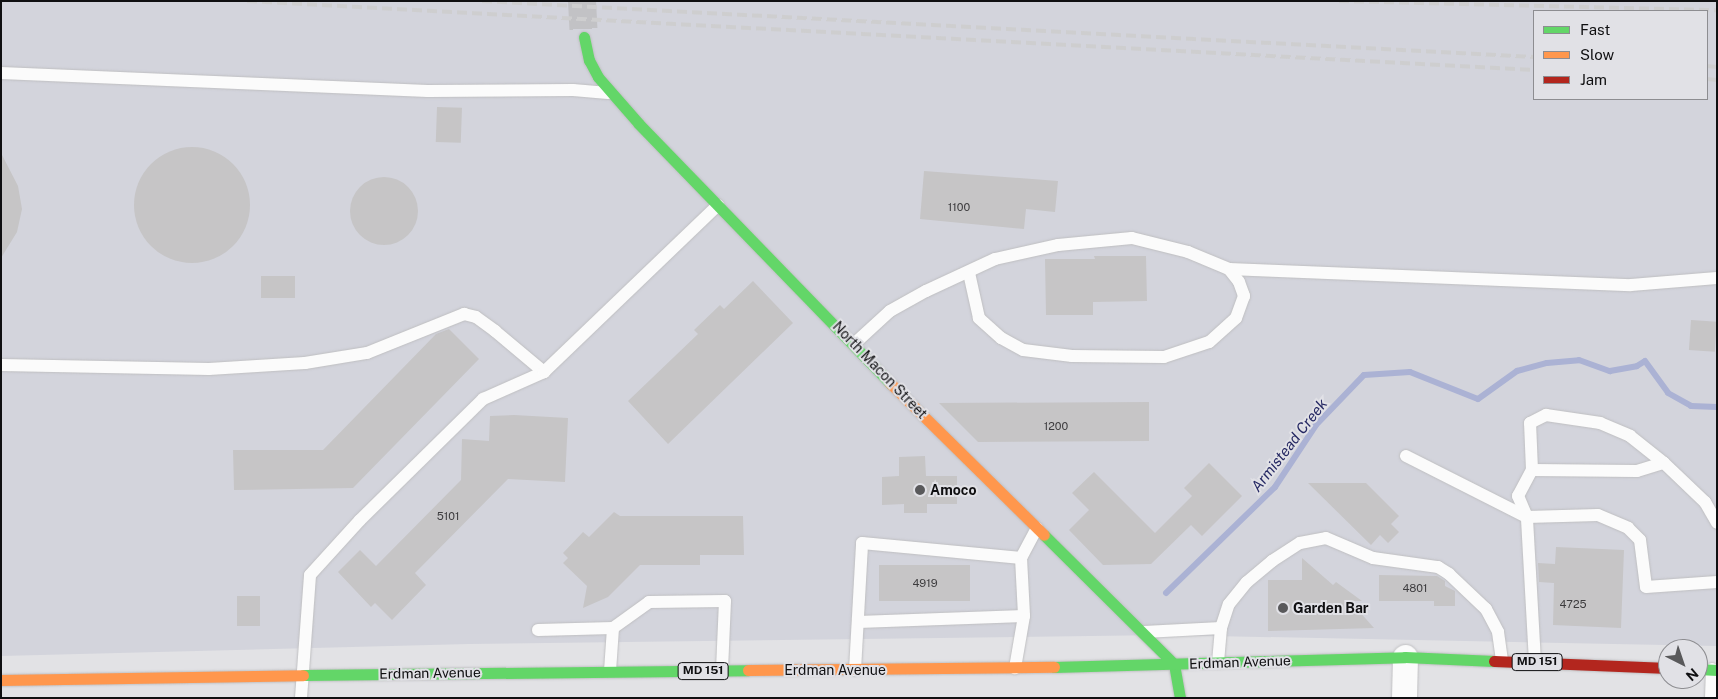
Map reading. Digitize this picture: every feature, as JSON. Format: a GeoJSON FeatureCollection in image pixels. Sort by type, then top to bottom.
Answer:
{"type":"FeatureCollection","features":[{"type":"Feature","properties":{"kind":"main road","name":"North Macon Street"},"geometry":{"type":"LineString","coordinates":[[584,37],[589,60],[611,93],[854,344],[1174,664]]}},
{"type":"Feature","properties":{"kind":"main road","name":"Erdman Avenue"},"geometry":{"type":"LineString","coordinates":[[1,680],[610,671],[1016,668],[1405,657],[1658,668]]}},
{"type":"Feature","properties":{"kind":"main road"},"geometry":{"type":"LineString","coordinates":[[1174,664],[1180,698]]}},
{"type":"Feature","properties":{"kind":"street"},"geometry":{"type":"LineString","coordinates":[[1404,698],[1405,657]]}},
{"type":"Feature","properties":{"kind":"lane"},"geometry":{"type":"LineString","coordinates":[[1,73],[428,91],[573,90],[611,93]]}},
{"type":"Feature","properties":{"kind":"lane"},"geometry":{"type":"LineString","coordinates":[[301,698],[301,675],[310,575],[360,520],[483,399],[544,372],[718,205]]}},
{"type":"Feature","properties":{"kind":"lane"},"geometry":{"type":"LineString","coordinates":[[854,344],[890,311],[995,259],[1058,245],[1132,238],[1188,252],[1229,269],[1631,285],[1717,278]]}},
{"type":"Feature","properties":{"kind":"lane"},"geometry":{"type":"LineString","coordinates":[[969,273],[979,318],[1001,338],[1024,350],[1072,356],[1164,357],[1209,342],[1236,318],[1244,296],[1239,282],[1229,269]]}},
{"type":"Feature","properties":{"kind":"lane"},"geometry":{"type":"LineString","coordinates":[[1,365],[209,369],[314,362],[366,353],[464,314],[476,317],[544,372]]}},
{"type":"Feature","properties":{"kind":"lane"},"geometry":{"type":"LineString","coordinates":[[1535,662],[1526,517],[1518,496],[1532,470],[1530,423],[1546,415],[1600,423],[1630,436],[1664,464],[1704,502],[1717,523]]}},
{"type":"Feature","properties":{"kind":"lane"},"geometry":{"type":"LineString","coordinates":[[1406,456],[1526,517],[1598,515],[1628,528],[1640,540],[1646,586],[1717,582]]}},
{"type":"Feature","properties":{"kind":"lane"},"geometry":{"type":"LineString","coordinates":[[1532,470],[1637,471],[1664,464]]}},
{"type":"Feature","properties":{"kind":"lane"},"geometry":{"type":"LineString","coordinates":[[1016,668],[1024,616],[1021,558],[1037,528]]}},
{"type":"Feature","properties":{"kind":"lane"},"geometry":{"type":"LineString","coordinates":[[1218,663],[1221,628],[1229,604],[1247,582],[1272,561],[1300,542],[1326,538],[1373,558],[1397,564],[1438,567],[1449,574],[1486,609],[1498,632],[1502,660]]}},
{"type":"Feature","properties":{"kind":"lane"},"geometry":{"type":"LineString","coordinates":[[855,670],[862,543],[1021,558]]}},
{"type":"Feature","properties":{"kind":"lane"},"geometry":{"type":"LineString","coordinates":[[538,630],[613,628],[649,602],[725,601],[722,670]]}},
{"type":"Feature","properties":{"kind":"lane"},"geometry":{"type":"LineString","coordinates":[[858,622],[1024,616]]}},
{"type":"Feature","properties":{"kind":"lane"},"geometry":{"type":"LineString","coordinates":[[610,671],[613,628]]}},
{"type":"Feature","properties":{"kind":"lane"},"geometry":{"type":"LineString","coordinates":[[1141,632],[1221,628]]}},
{"type":"Feature","properties":{"kind":"lane"},"geometry":{"type":"LineString","coordinates":[[1711,698],[1714,669]]}},
{"type":"Feature","properties":{"kind":"shaded area"},"geometry":{"type":"Polygon","coordinates":[[[1,1],[1717,1],[1717,646],[1708,646],[1708,639],[1658,639],[1658,645],[1165,635],[469,644],[1,656],[1,1]]]}},
{"type":"Feature","properties":{"kind":"building"},"geometry":{"type":"Polygon","coordinates":[[[437,107],[462,108],[461,143],[436,142],[437,107]]]}},
{"type":"Feature","properties":{"kind":"building"},"geometry":{"type":"Polygon","coordinates":[[[192,147],[214,151],[233,164],[246,183],[250,205],[246,227],[233,246],[214,259],[192,263],[170,259],[151,246],[138,227],[134,205],[138,183],[151,164],[170,151],[192,147]]]}},
{"type":"Feature","properties":{"kind":"building"},"geometry":{"type":"Polygon","coordinates":[[[1,153],[18,186],[22,209],[17,232],[1,258],[1,153]]]}},
{"type":"Feature","properties":{"kind":"building"},"geometry":{"type":"Polygon","coordinates":[[[924,171],[1058,181],[1055,212],[1026,209],[1024,229],[920,219],[924,171]]]}},
{"type":"Feature","properties":{"kind":"building"},"geometry":{"type":"Polygon","coordinates":[[[384,177],[397,180],[408,187],[415,198],[418,211],[415,224],[408,235],[397,242],[384,245],[371,242],[360,235],[353,224],[350,211],[353,198],[360,187],[371,180],[384,177]]]}},
{"type":"Feature","properties":{"kind":"building"},"geometry":{"type":"Polygon","coordinates":[[[1094,256],[1146,256],[1147,301],[1093,302],[1093,315],[1046,315],[1045,259],[1095,259],[1094,256]]]}},
{"type":"Feature","properties":{"kind":"building"},"geometry":{"type":"Polygon","coordinates":[[[261,276],[295,276],[295,298],[261,298],[261,276]]]}},
{"type":"Feature","properties":{"kind":"building"},"geometry":{"type":"Polygon","coordinates":[[[753,281],[793,323],[668,444],[628,401],[698,334],[694,330],[720,305],[724,309],[753,281]]]}},
{"type":"Feature","properties":{"kind":"building"},"geometry":{"type":"Polygon","coordinates":[[[1691,320],[1717,322],[1715,352],[1689,350],[1691,320]]]}},
{"type":"Feature","properties":{"kind":"building"},"geometry":{"type":"Polygon","coordinates":[[[449,329],[479,359],[353,488],[234,490],[233,450],[323,450],[436,334],[449,329]]]}},
{"type":"Feature","properties":{"kind":"building"},"geometry":{"type":"Polygon","coordinates":[[[1149,402],[1149,441],[978,442],[939,403],[1149,402]]]}},
{"type":"Feature","properties":{"kind":"building"},"geometry":{"type":"Polygon","coordinates":[[[514,415],[568,418],[565,482],[508,479],[415,573],[426,585],[392,620],[375,603],[371,607],[338,572],[360,550],[376,566],[461,480],[462,439],[489,441],[490,416],[514,415]]]}},
{"type":"Feature","properties":{"kind":"building","name":"Amoco"},"geometry":{"type":"Polygon","coordinates":[[[925,456],[926,476],[957,476],[957,504],[927,504],[927,513],[904,513],[904,504],[882,505],[882,477],[899,476],[899,457],[925,456]]]}},
{"type":"Feature","properties":{"kind":"building"},"geometry":{"type":"Polygon","coordinates":[[[1209,463],[1242,496],[1202,536],[1191,525],[1151,564],[1103,565],[1069,530],[1089,510],[1072,493],[1094,472],[1155,533],[1192,496],[1184,488],[1209,463]]]}},
{"type":"Feature","properties":{"kind":"building"},"geometry":{"type":"Polygon","coordinates":[[[1308,483],[1366,483],[1399,516],[1391,524],[1399,532],[1388,543],[1380,535],[1371,545],[1308,483]]]}},
{"type":"Feature","properties":{"kind":"building"},"geometry":{"type":"Polygon","coordinates":[[[614,512],[620,516],[743,516],[744,555],[700,555],[700,565],[640,565],[608,597],[583,608],[587,586],[563,563],[568,558],[563,553],[583,532],[589,537],[614,512]]]}},
{"type":"Feature","properties":{"kind":"building"},"geometry":{"type":"Polygon","coordinates":[[[1556,547],[1624,550],[1621,628],[1553,625],[1554,583],[1539,582],[1538,563],[1555,564],[1556,547]]]}},
{"type":"Feature","properties":{"kind":"building"},"geometry":{"type":"Polygon","coordinates":[[[1302,558],[1333,585],[1336,582],[1362,601],[1350,601],[1374,628],[1268,631],[1268,580],[1302,580],[1302,558]]]}},
{"type":"Feature","properties":{"kind":"building"},"geometry":{"type":"Polygon","coordinates":[[[879,565],[970,565],[970,601],[879,601],[879,565]]]}},
{"type":"Feature","properties":{"kind":"building"},"geometry":{"type":"Polygon","coordinates":[[[1379,575],[1437,576],[1445,581],[1445,586],[1455,591],[1455,606],[1434,606],[1434,601],[1379,601],[1379,575]]]}},
{"type":"Feature","properties":{"kind":"building"},"geometry":{"type":"Polygon","coordinates":[[[237,596],[260,596],[260,626],[237,626],[237,596]]]}},
{"type":"Feature","properties":{"kind":"waterway","name":"Armistead Creek"},"geometry":{"type":"LineString","coordinates":[[1166,593],[1275,487],[1316,425],[1364,375],[1410,372],[1478,399],[1517,371],[1547,363],[1579,360],[1610,371],[1637,366],[1645,361],[1668,393],[1691,406],[1717,407]]}},
{"type":"Feature","properties":{"kind":"tunnel"},"geometry":{"type":"LineString","coordinates":[[582,1],[584,37]]}},
{"type":"Feature","properties":{"kind":"railway"},"geometry":{"type":"LineString","coordinates":[[247,1],[1533,70]]}},
{"type":"Feature","properties":{"kind":"railway"},"geometry":{"type":"LineString","coordinates":[[482,1],[1533,57]]}},
{"type":"Feature","properties":{"kind":"railway"},"geometry":{"type":"LineString","coordinates":[[1339,1],[1717,10]]}},
{"type":"Feature","properties":{"kind":"railway"},"geometry":{"type":"LineString","coordinates":[[1708,66],[1717,67]]}},
{"type":"Feature","properties":{"kind":"railway"},"geometry":{"type":"LineString","coordinates":[[1708,79],[1717,80]]}},
{"type":"Feature","properties":{"kind":"traffic: fast"},"geometry":{"type":"LineString","coordinates":[[584,37],[589,60],[598,77],[639,124],[890,383]]}},
{"type":"Feature","properties":{"kind":"traffic: fast"},"geometry":{"type":"LineString","coordinates":[[1044,535],[1174,664],[1180,698]]}},
{"type":"Feature","properties":{"kind":"traffic: fast"},"geometry":{"type":"LineString","coordinates":[[1054,667],[1405,657],[1494,661]]}},
{"type":"Feature","properties":{"kind":"traffic: fast"},"geometry":{"type":"LineString","coordinates":[[303,675],[748,670]]}},
{"type":"Feature","properties":{"kind":"traffic: fast"},"geometry":{"type":"LineString","coordinates":[[1708,670],[1717,670]]}},
{"type":"Feature","properties":{"kind":"traffic: slow"},"geometry":{"type":"LineString","coordinates":[[890,383],[1044,535]]}},
{"type":"Feature","properties":{"kind":"traffic: slow"},"geometry":{"type":"LineString","coordinates":[[748,670],[1054,667]]}},
{"type":"Feature","properties":{"kind":"traffic: slow"},"geometry":{"type":"LineString","coordinates":[[1,680],[303,675]]}},
{"type":"Feature","properties":{"kind":"traffic: jam"},"geometry":{"type":"LineString","coordinates":[[1494,661],[1658,668]]}},
{"type":"Feature","properties":{"kind":"place","name":"Amoco"},"geometry":{"type":"Point","coordinates":[920,490]}},
{"type":"Feature","properties":{"kind":"place","name":"Garden Bar"},"geometry":{"type":"Point","coordinates":[1283,608]}}]}
